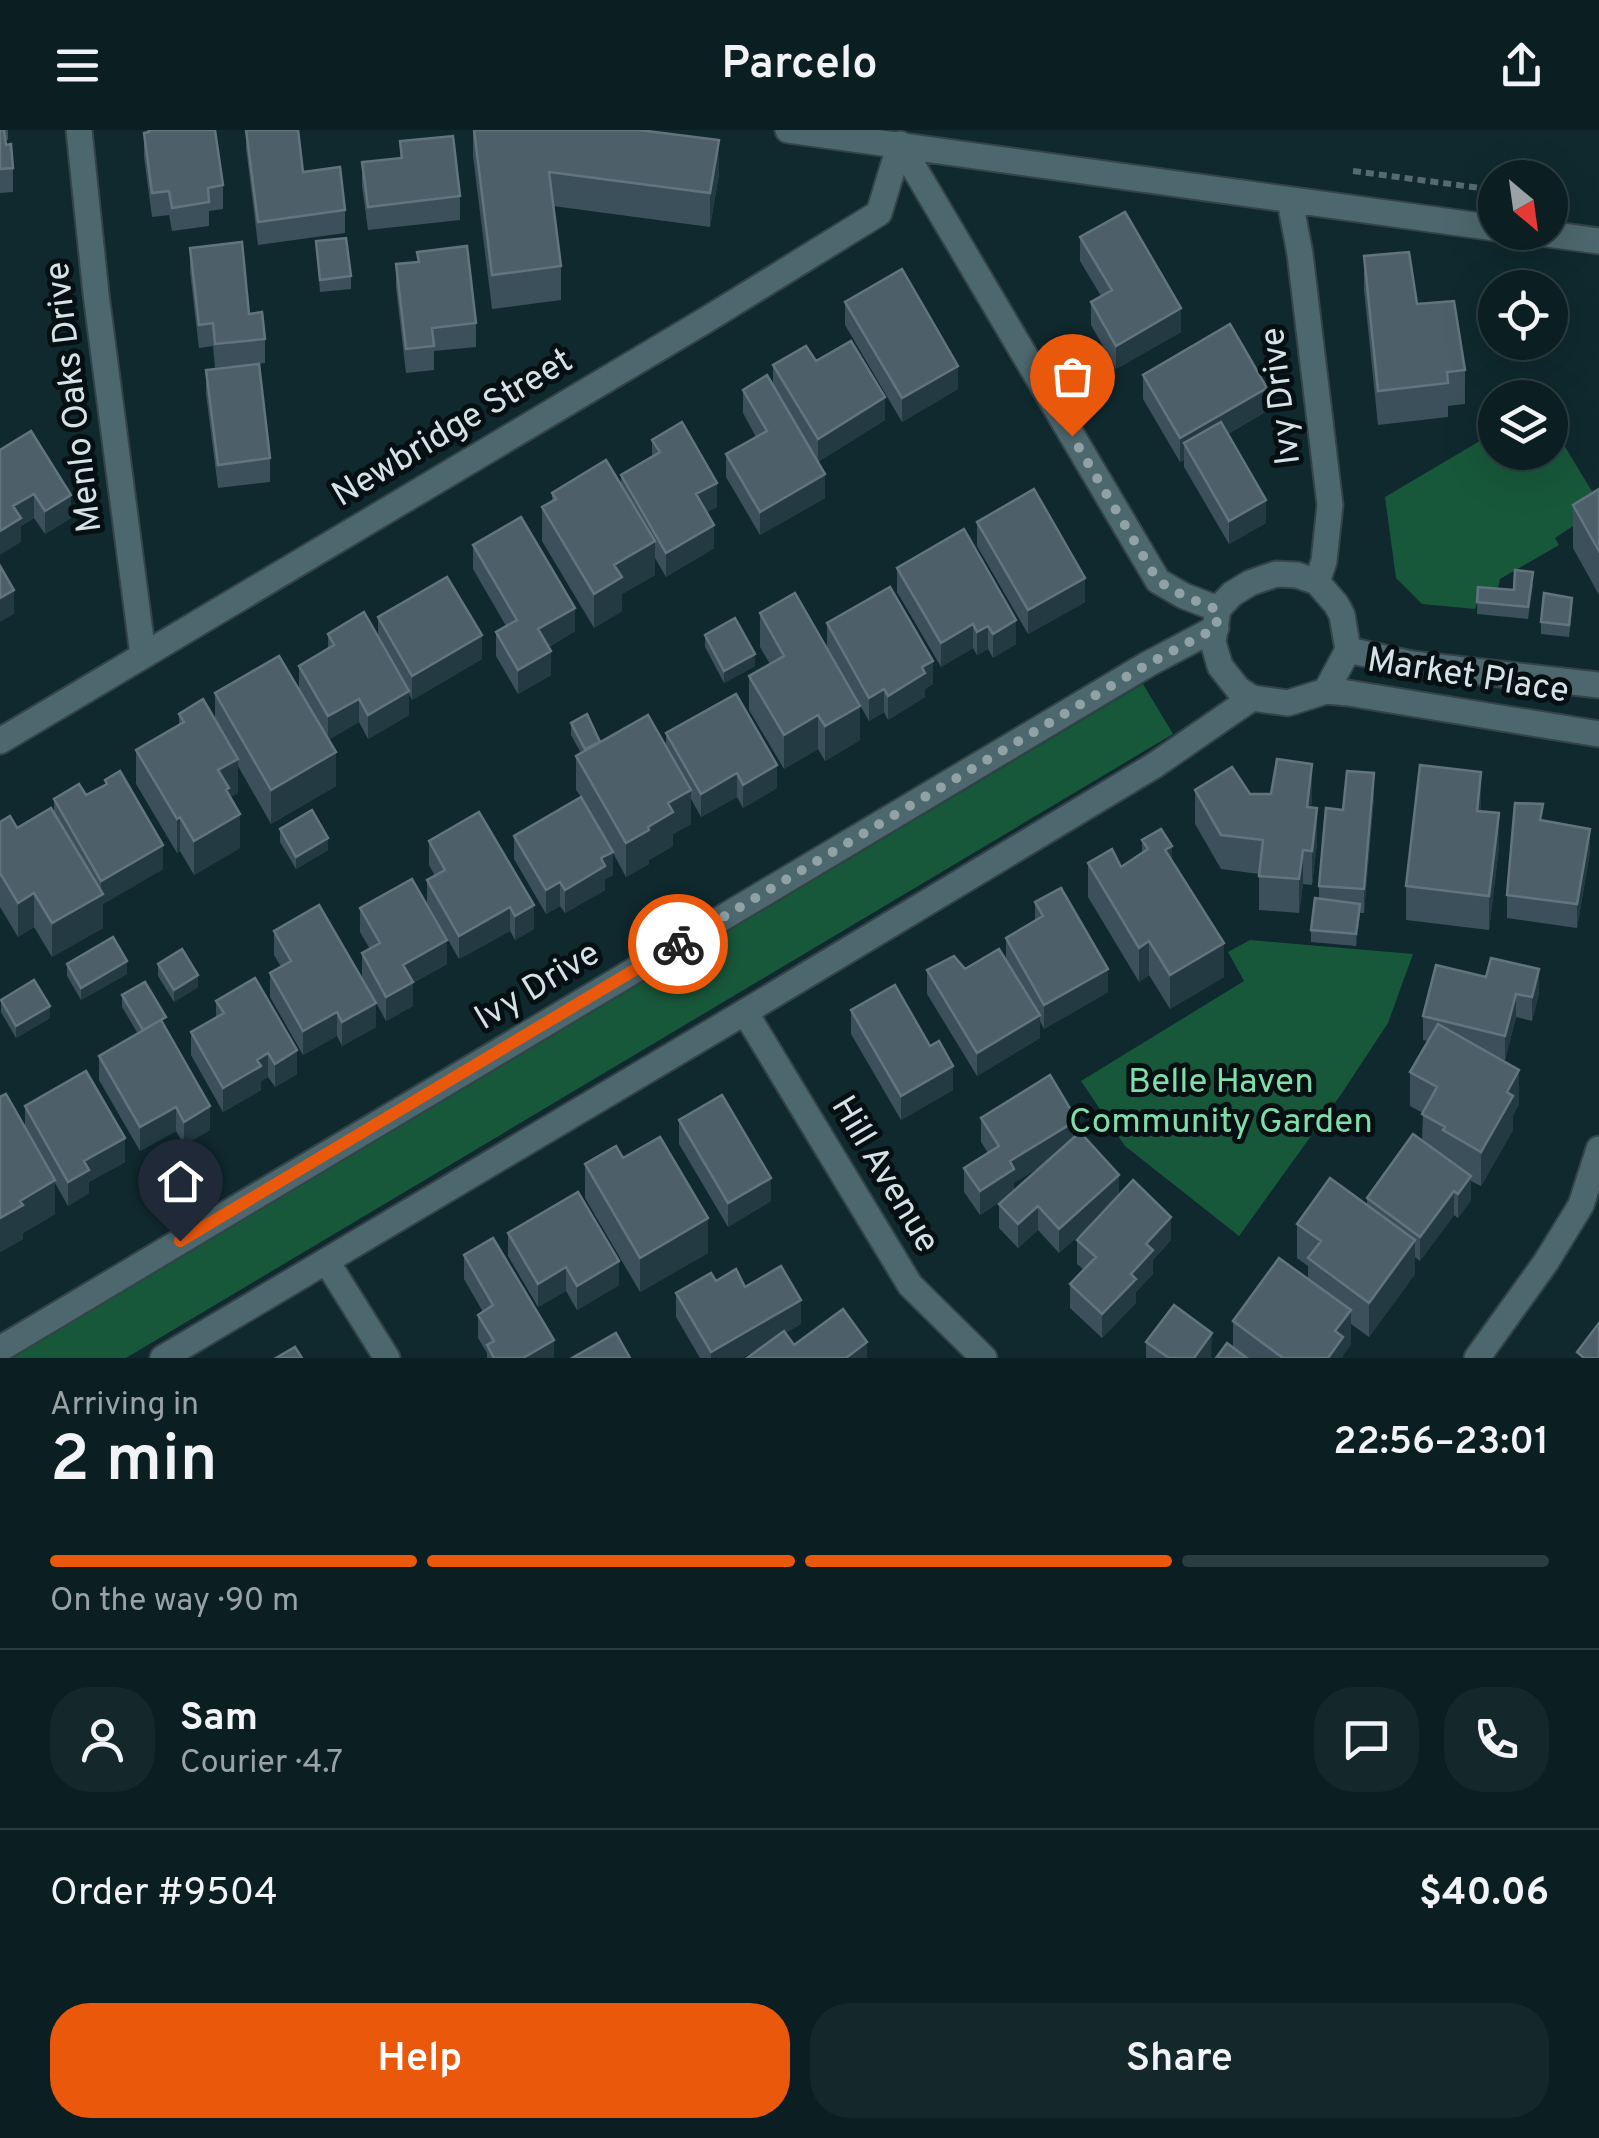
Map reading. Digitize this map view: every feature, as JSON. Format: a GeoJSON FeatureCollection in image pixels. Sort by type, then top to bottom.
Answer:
{"type":"FeatureCollection","features":[{"type":"Feature","properties":{"kind":"street","name":"Menlo Oaks Drive"},"geometry":{"type":"LineString","coordinates":[[79,130],[143,655]]}},
{"type":"Feature","properties":{"kind":"street"},"geometry":{"type":"LineString","coordinates":[[788,130],[1478,226]]}},
{"type":"Feature","properties":{"kind":"street","name":"Newbridge Street"},"geometry":{"type":"LineString","coordinates":[[0,740],[880,213],[900,144]]}},
{"type":"Feature","properties":{"kind":"street"},"geometry":{"type":"LineString","coordinates":[[900,144],[1158,581],[1217,618]]}},
{"type":"Feature","properties":{"kind":"street","name":"Ivy Drive"},"geometry":{"type":"LineString","coordinates":[[1290,200],[1330,505],[1318,582]]}},
{"type":"Feature","properties":{"kind":"street"},"geometry":{"type":"LineString","coordinates":[[1568,236],[1599,240]]}},
{"type":"Feature","properties":{"kind":"street"},"geometry":{"type":"LineString","coordinates":[[1276,574],[1318,582],[1342,615],[1348,650],[1326,691],[1288,702],[1252,698],[1238,689],[1220,666],[1213,642],[1217,618],[1232,594],[1276,574]]}},
{"type":"Feature","properties":{"kind":"street","name":"Ivy Drive"},"geometry":{"type":"LineString","coordinates":[[0,1348],[1084,702],[1217,618]]}},
{"type":"Feature","properties":{"kind":"street","name":"Market Place"},"geometry":{"type":"LineString","coordinates":[[1348,650],[1412,664],[1599,685]]}},
{"type":"Feature","properties":{"kind":"street","name":"Market Place"},"geometry":{"type":"LineString","coordinates":[[1326,691],[1599,734]]}},
{"type":"Feature","properties":{"kind":"street"},"geometry":{"type":"LineString","coordinates":[[163,1358],[1155,765],[1252,698]]}},
{"type":"Feature","properties":{"kind":"street","name":"Hill Avenue"},"geometry":{"type":"LineString","coordinates":[[745,1012],[910,1285],[984,1358]]}},
{"type":"Feature","properties":{"kind":"street"},"geometry":{"type":"LineString","coordinates":[[1476,1358],[1546,1262],[1590,1210],[1599,1149]]}},
{"type":"Feature","properties":{"kind":"street"},"geometry":{"type":"LineString","coordinates":[[327,1262],[387,1358]]}},
{"type":"Feature","properties":{"kind":"path"},"geometry":{"type":"LineString","coordinates":[[1390,176],[1478,188]]}},
{"type":"Feature","properties":{"kind":"green space"},"geometry":{"type":"Polygon","coordinates":[[[1478,442],[1478,470],[1568,470],[1568,452],[1599,509],[1555,538],[1559,545],[1500,579],[1496,596],[1480,595],[1475,609],[1422,604],[1396,578],[1385,497],[1478,442]]]}},
{"type":"Feature","properties":{"kind":"green space"},"geometry":{"type":"Polygon","coordinates":[[[1143,684],[1173,734],[126,1358],[12,1358],[1143,684]]]}},
{"type":"Feature","properties":{"kind":"green space","name":"Belle Haven Community Garden"},"geometry":{"type":"Polygon","coordinates":[[[1250,940],[1413,954],[1388,1023],[1239,1236],[1125,1146],[1081,1081],[1244,981],[1228,952],[1250,940]]]}},
{"type":"Feature","properties":{"kind":"building"},"geometry":{"type":"Polygon","coordinates":[[[0,130],[4,130],[6,145],[11,144],[13,168],[0,169],[0,130]]]}},
{"type":"Feature","properties":{"kind":"building"},"geometry":{"type":"Polygon","coordinates":[[[215,130],[223,185],[208,188],[209,202],[172,208],[169,191],[152,193],[144,133],[215,130]]]}},
{"type":"Feature","properties":{"kind":"building"},"geometry":{"type":"Polygon","coordinates":[[[246,130],[298,130],[303,172],[340,167],[345,210],[258,222],[246,130]]]}},
{"type":"Feature","properties":{"kind":"building"},"geometry":{"type":"Polygon","coordinates":[[[474,130],[639,130],[719,140],[710,193],[549,172],[561,266],[492,275],[474,130]]]}},
{"type":"Feature","properties":{"kind":"building"},"geometry":{"type":"Polygon","coordinates":[[[453,136],[460,196],[368,207],[362,162],[402,158],[400,141],[453,136]]]}},
{"type":"Feature","properties":{"kind":"building"},"geometry":{"type":"Polygon","coordinates":[[[1125,212],[1181,308],[1116,346],[1091,302],[1112,290],[1080,237],[1125,212]]]}},
{"type":"Feature","properties":{"kind":"building"},"geometry":{"type":"Polygon","coordinates":[[[346,238],[351,276],[320,280],[316,241],[346,238]]]}},
{"type":"Feature","properties":{"kind":"building"},"geometry":{"type":"Polygon","coordinates":[[[242,242],[249,314],[262,312],[265,339],[215,344],[213,323],[199,325],[190,248],[242,242]]]}},
{"type":"Feature","properties":{"kind":"building"},"geometry":{"type":"Polygon","coordinates":[[[467,246],[476,323],[432,328],[434,346],[406,349],[396,264],[419,262],[417,252],[467,246]]]}},
{"type":"Feature","properties":{"kind":"building"},"geometry":{"type":"Polygon","coordinates":[[[1409,252],[1417,304],[1454,301],[1465,370],[1447,372],[1448,383],[1378,391],[1364,256],[1409,252]]]}},
{"type":"Feature","properties":{"kind":"building"},"geometry":{"type":"Polygon","coordinates":[[[902,269],[958,366],[902,398],[845,302],[902,269]]]}},
{"type":"Feature","properties":{"kind":"building"},"geometry":{"type":"Polygon","coordinates":[[[1230,324],[1267,388],[1180,438],[1143,375],[1230,324]]]}},
{"type":"Feature","properties":{"kind":"building"},"geometry":{"type":"Polygon","coordinates":[[[851,341],[885,397],[818,439],[773,365],[806,346],[816,361],[851,341]]]}},
{"type":"Feature","properties":{"kind":"building"},"geometry":{"type":"Polygon","coordinates":[[[259,364],[270,458],[218,465],[206,370],[259,364]]]}},
{"type":"Feature","properties":{"kind":"building"},"geometry":{"type":"Polygon","coordinates":[[[767,375],[825,474],[760,512],[726,454],[767,431],[743,390],[767,375]]]}},
{"type":"Feature","properties":{"kind":"building"},"geometry":{"type":"Polygon","coordinates":[[[682,422],[717,483],[696,494],[714,525],[666,553],[621,475],[660,452],[652,440],[682,422]]]}},
{"type":"Feature","properties":{"kind":"building"},"geometry":{"type":"Polygon","coordinates":[[[1221,422],[1266,500],[1229,521],[1184,443],[1221,422]]]}},
{"type":"Feature","properties":{"kind":"building"},"geometry":{"type":"Polygon","coordinates":[[[31,431],[71,495],[45,511],[34,494],[13,506],[21,518],[0,531],[0,450],[31,431]]]}},
{"type":"Feature","properties":{"kind":"building"},"geometry":{"type":"Polygon","coordinates":[[[606,460],[655,541],[614,565],[622,577],[594,594],[542,507],[556,499],[552,493],[606,460]]]}},
{"type":"Feature","properties":{"kind":"building"},"geometry":{"type":"Polygon","coordinates":[[[1034,489],[1085,578],[1028,610],[977,522],[1034,489]]]}},
{"type":"Feature","properties":{"kind":"building"},"geometry":{"type":"Polygon","coordinates":[[[1599,489],[1599,551],[1573,505],[1599,489]]]}},
{"type":"Feature","properties":{"kind":"building"},"geometry":{"type":"Polygon","coordinates":[[[521,517],[575,608],[538,629],[551,651],[518,670],[496,632],[517,620],[473,545],[521,517]]]}},
{"type":"Feature","properties":{"kind":"building"},"geometry":{"type":"Polygon","coordinates":[[[964,529],[1016,620],[993,634],[988,626],[977,632],[973,624],[941,643],[897,568],[964,529]]]}},
{"type":"Feature","properties":{"kind":"building"},"geometry":{"type":"Polygon","coordinates":[[[0,566],[14,590],[0,598],[0,566]]]}},
{"type":"Feature","properties":{"kind":"building"},"geometry":{"type":"Polygon","coordinates":[[[1515,570],[1533,572],[1528,607],[1477,602],[1478,587],[1514,590],[1515,570]]]}},
{"type":"Feature","properties":{"kind":"building"},"geometry":{"type":"Polygon","coordinates":[[[447,577],[482,635],[412,676],[378,617],[447,577]]]}},
{"type":"Feature","properties":{"kind":"building"},"geometry":{"type":"Polygon","coordinates":[[[890,587],[933,661],[922,667],[925,673],[888,696],[884,689],[869,698],[827,623],[890,587]]]}},
{"type":"Feature","properties":{"kind":"building"},"geometry":{"type":"Polygon","coordinates":[[[795,593],[860,706],[825,726],[818,715],[784,735],[749,676],[784,656],[760,613],[795,593]]]}},
{"type":"Feature","properties":{"kind":"building"},"geometry":{"type":"Polygon","coordinates":[[[1544,593],[1572,598],[1569,625],[1541,622],[1544,593]]]}},
{"type":"Feature","properties":{"kind":"building"},"geometry":{"type":"Polygon","coordinates":[[[364,612],[409,691],[368,715],[359,699],[328,716],[299,666],[334,645],[328,634],[364,612]]]}},
{"type":"Feature","properties":{"kind":"building"},"geometry":{"type":"Polygon","coordinates":[[[735,618],[755,654],[724,671],[705,635],[735,618]]]}},
{"type":"Feature","properties":{"kind":"building"},"geometry":{"type":"Polygon","coordinates":[[[279,656],[336,752],[271,790],[215,693],[279,656]]]}},
{"type":"Feature","properties":{"kind":"building"},"geometry":{"type":"Polygon","coordinates":[[[736,694],[777,765],[743,785],[737,773],[701,794],[666,733],[736,694]]]}},
{"type":"Feature","properties":{"kind":"building"},"geometry":{"type":"Polygon","coordinates":[[[203,699],[238,759],[218,770],[240,814],[194,841],[136,750],[184,722],[179,714],[203,699]]]}},
{"type":"Feature","properties":{"kind":"building"},"geometry":{"type":"Polygon","coordinates":[[[587,714],[600,742],[585,749],[571,723],[587,714]]]}},
{"type":"Feature","properties":{"kind":"building"},"geometry":{"type":"Polygon","coordinates":[[[648,715],[691,790],[668,803],[673,812],[626,843],[576,756],[648,715]]]}},
{"type":"Feature","properties":{"kind":"building"},"geometry":{"type":"Polygon","coordinates":[[[1277,759],[1312,764],[1307,807],[1317,808],[1312,851],[1303,850],[1299,879],[1259,876],[1263,840],[1221,835],[1195,790],[1232,767],[1250,794],[1271,794],[1277,759]]]}},
{"type":"Feature","properties":{"kind":"building"},"geometry":{"type":"Polygon","coordinates":[[[1420,765],[1481,772],[1477,811],[1499,813],[1489,896],[1406,886],[1420,765]]]}},
{"type":"Feature","properties":{"kind":"building"},"geometry":{"type":"Polygon","coordinates":[[[120,771],[163,845],[101,881],[54,799],[79,784],[86,795],[107,784],[105,780],[120,771]]]}},
{"type":"Feature","properties":{"kind":"building"},"geometry":{"type":"Polygon","coordinates":[[[1347,771],[1374,773],[1364,889],[1319,886],[1326,808],[1343,810],[1347,771]]]}},
{"type":"Feature","properties":{"kind":"building"},"geometry":{"type":"Polygon","coordinates":[[[581,797],[613,852],[601,858],[605,866],[565,890],[560,882],[546,890],[514,836],[581,797]]]}},
{"type":"Feature","properties":{"kind":"building"},"geometry":{"type":"Polygon","coordinates":[[[1515,803],[1543,804],[1540,820],[1590,829],[1577,904],[1507,895],[1515,803]]]}},
{"type":"Feature","properties":{"kind":"building"},"geometry":{"type":"Polygon","coordinates":[[[51,808],[103,894],[52,923],[34,893],[18,903],[0,873],[0,822],[10,816],[17,828],[51,808]]]}},
{"type":"Feature","properties":{"kind":"building"},"geometry":{"type":"Polygon","coordinates":[[[312,810],[328,838],[296,857],[280,829],[312,810]]]}},
{"type":"Feature","properties":{"kind":"building"},"geometry":{"type":"Polygon","coordinates":[[[479,812],[534,905],[515,916],[510,907],[459,936],[427,880],[445,870],[429,841],[479,812]]]}},
{"type":"Feature","properties":{"kind":"building"},"geometry":{"type":"Polygon","coordinates":[[[1161,829],[1172,846],[1165,850],[1224,943],[1170,975],[1149,941],[1139,948],[1088,863],[1112,849],[1121,867],[1148,849],[1142,840],[1161,829]]]}},
{"type":"Feature","properties":{"kind":"building"},"geometry":{"type":"Polygon","coordinates":[[[412,879],[447,940],[403,965],[413,982],[386,997],[362,953],[380,943],[360,908],[412,879]]]}},
{"type":"Feature","properties":{"kind":"building"},"geometry":{"type":"Polygon","coordinates":[[[1061,888],[1108,969],[1044,1005],[1006,938],[1043,916],[1035,902],[1061,888]]]}},
{"type":"Feature","properties":{"kind":"building"},"geometry":{"type":"Polygon","coordinates":[[[1315,898],[1360,904],[1356,934],[1311,930],[1315,898]]]}},
{"type":"Feature","properties":{"kind":"building"},"geometry":{"type":"Polygon","coordinates":[[[319,905],[376,1003],[342,1022],[337,1012],[303,1031],[270,973],[291,961],[274,931],[319,905]]]}},
{"type":"Feature","properties":{"kind":"building"},"geometry":{"type":"Polygon","coordinates":[[[113,937],[127,961],[81,988],[67,964],[113,937]]]}},
{"type":"Feature","properties":{"kind":"building"},"geometry":{"type":"Polygon","coordinates":[[[182,949],[198,975],[174,990],[158,964],[182,949]]]}},
{"type":"Feature","properties":{"kind":"building"},"geometry":{"type":"Polygon","coordinates":[[[999,949],[1040,1015],[977,1053],[927,970],[954,956],[965,969],[999,949]]]}},
{"type":"Feature","properties":{"kind":"building"},"geometry":{"type":"Polygon","coordinates":[[[1491,958],[1539,969],[1532,997],[1516,994],[1505,1036],[1423,1016],[1436,965],[1486,977],[1491,958]]]}},
{"type":"Feature","properties":{"kind":"building"},"geometry":{"type":"Polygon","coordinates":[[[255,978],[297,1050],[275,1064],[268,1053],[257,1060],[261,1066],[223,1088],[191,1032],[224,1013],[216,1001],[255,978]]]}},
{"type":"Feature","properties":{"kind":"building"},"geometry":{"type":"Polygon","coordinates":[[[34,980],[50,1006],[16,1026],[1,1000],[34,980]]]}},
{"type":"Feature","properties":{"kind":"building"},"geometry":{"type":"Polygon","coordinates":[[[145,982],[166,1017],[143,1030],[122,995],[145,982]]]}},
{"type":"Feature","properties":{"kind":"building"},"geometry":{"type":"Polygon","coordinates":[[[895,985],[930,1046],[939,1041],[953,1066],[901,1096],[851,1010],[895,985]]]}},
{"type":"Feature","properties":{"kind":"building"},"geometry":{"type":"Polygon","coordinates":[[[161,1020],[210,1106],[184,1122],[176,1107],[140,1127],[99,1056],[161,1020]]]}},
{"type":"Feature","properties":{"kind":"building"},"geometry":{"type":"Polygon","coordinates":[[[1438,1024],[1519,1070],[1507,1092],[1513,1096],[1481,1152],[1422,1114],[1437,1087],[1410,1072],[1438,1024]]]}},
{"type":"Feature","properties":{"kind":"building"},"geometry":{"type":"Polygon","coordinates":[[[86,1071],[125,1138],[84,1161],[89,1170],[68,1182],[25,1106],[86,1071]]]}},
{"type":"Feature","properties":{"kind":"building"},"geometry":{"type":"Polygon","coordinates":[[[1050,1075],[1077,1120],[1010,1161],[1014,1169],[980,1191],[964,1168],[999,1146],[981,1118],[1050,1075]]]}},
{"type":"Feature","properties":{"kind":"building"},"geometry":{"type":"Polygon","coordinates":[[[6,1094],[55,1180],[0,1218],[0,1097],[6,1094]]]}},
{"type":"Feature","properties":{"kind":"building"},"geometry":{"type":"Polygon","coordinates":[[[722,1095],[771,1178],[728,1203],[679,1120],[722,1095]]]}},
{"type":"Feature","properties":{"kind":"building"},"geometry":{"type":"Polygon","coordinates":[[[1080,1132],[1119,1175],[1059,1229],[1038,1206],[1018,1224],[999,1204],[1080,1132]]]}},
{"type":"Feature","properties":{"kind":"building"},"geometry":{"type":"Polygon","coordinates":[[[1413,1134],[1471,1176],[1458,1194],[1454,1191],[1420,1237],[1367,1198],[1413,1134]]]}},
{"type":"Feature","properties":{"kind":"building"},"geometry":{"type":"Polygon","coordinates":[[[660,1137],[708,1218],[640,1258],[585,1164],[616,1146],[623,1158],[660,1137]]]}},
{"type":"Feature","properties":{"kind":"building"},"geometry":{"type":"Polygon","coordinates":[[[1330,1178],[1415,1240],[1369,1303],[1308,1258],[1321,1241],[1297,1224],[1330,1178]]]}},
{"type":"Feature","properties":{"kind":"building"},"geometry":{"type":"Polygon","coordinates":[[[1133,1180],[1171,1217],[1146,1244],[1153,1250],[1131,1274],[1136,1279],[1102,1314],[1070,1284],[1096,1257],[1077,1240],[1133,1180]]]}},
{"type":"Feature","properties":{"kind":"building"},"geometry":{"type":"Polygon","coordinates":[[[578,1192],[619,1261],[577,1286],[566,1267],[538,1284],[508,1233],[578,1192]]]}},
{"type":"Feature","properties":{"kind":"building"},"geometry":{"type":"Polygon","coordinates":[[[493,1238],[554,1340],[523,1358],[494,1358],[487,1345],[494,1341],[478,1315],[493,1305],[464,1255],[493,1238]]]}},
{"type":"Feature","properties":{"kind":"building"},"geometry":{"type":"Polygon","coordinates":[[[1279,1258],[1351,1310],[1335,1331],[1343,1337],[1328,1358],[1283,1358],[1233,1321],[1279,1258]]]}},
{"type":"Feature","properties":{"kind":"building"},"geometry":{"type":"Polygon","coordinates":[[[781,1266],[801,1300],[711,1352],[676,1293],[711,1273],[716,1281],[736,1269],[745,1287],[781,1266]]]}},
{"type":"Feature","properties":{"kind":"building"},"geometry":{"type":"Polygon","coordinates":[[[1174,1305],[1212,1333],[1194,1358],[1169,1358],[1146,1342],[1174,1305]]]}},
{"type":"Feature","properties":{"kind":"building"},"geometry":{"type":"Polygon","coordinates":[[[843,1309],[867,1342],[846,1358],[747,1358],[784,1331],[794,1345],[843,1309]]]}},
{"type":"Feature","properties":{"kind":"building"},"geometry":{"type":"Polygon","coordinates":[[[1599,1323],[1599,1358],[1584,1358],[1577,1352],[1599,1323]]]}},
{"type":"Feature","properties":{"kind":"building"},"geometry":{"type":"Polygon","coordinates":[[[616,1333],[630,1358],[572,1358],[616,1333]]]}},
{"type":"Feature","properties":{"kind":"building"},"geometry":{"type":"Polygon","coordinates":[[[1227,1343],[1247,1358],[1216,1358],[1227,1343]]]}},
{"type":"Feature","properties":{"kind":"building"},"geometry":{"type":"Polygon","coordinates":[[[295,1347],[302,1358],[276,1358],[295,1347]]]}},
{"type":"Feature","properties":{"kind":"way so far"},"geometry":{"type":"LineString","coordinates":[[678,944],[1148,664],[1216,628],[1218,610],[1158,581],[1072,436]]}},
{"type":"Feature","properties":{"kind":"route"},"geometry":{"type":"LineString","coordinates":[[180,1241],[678,944]]}}]}
